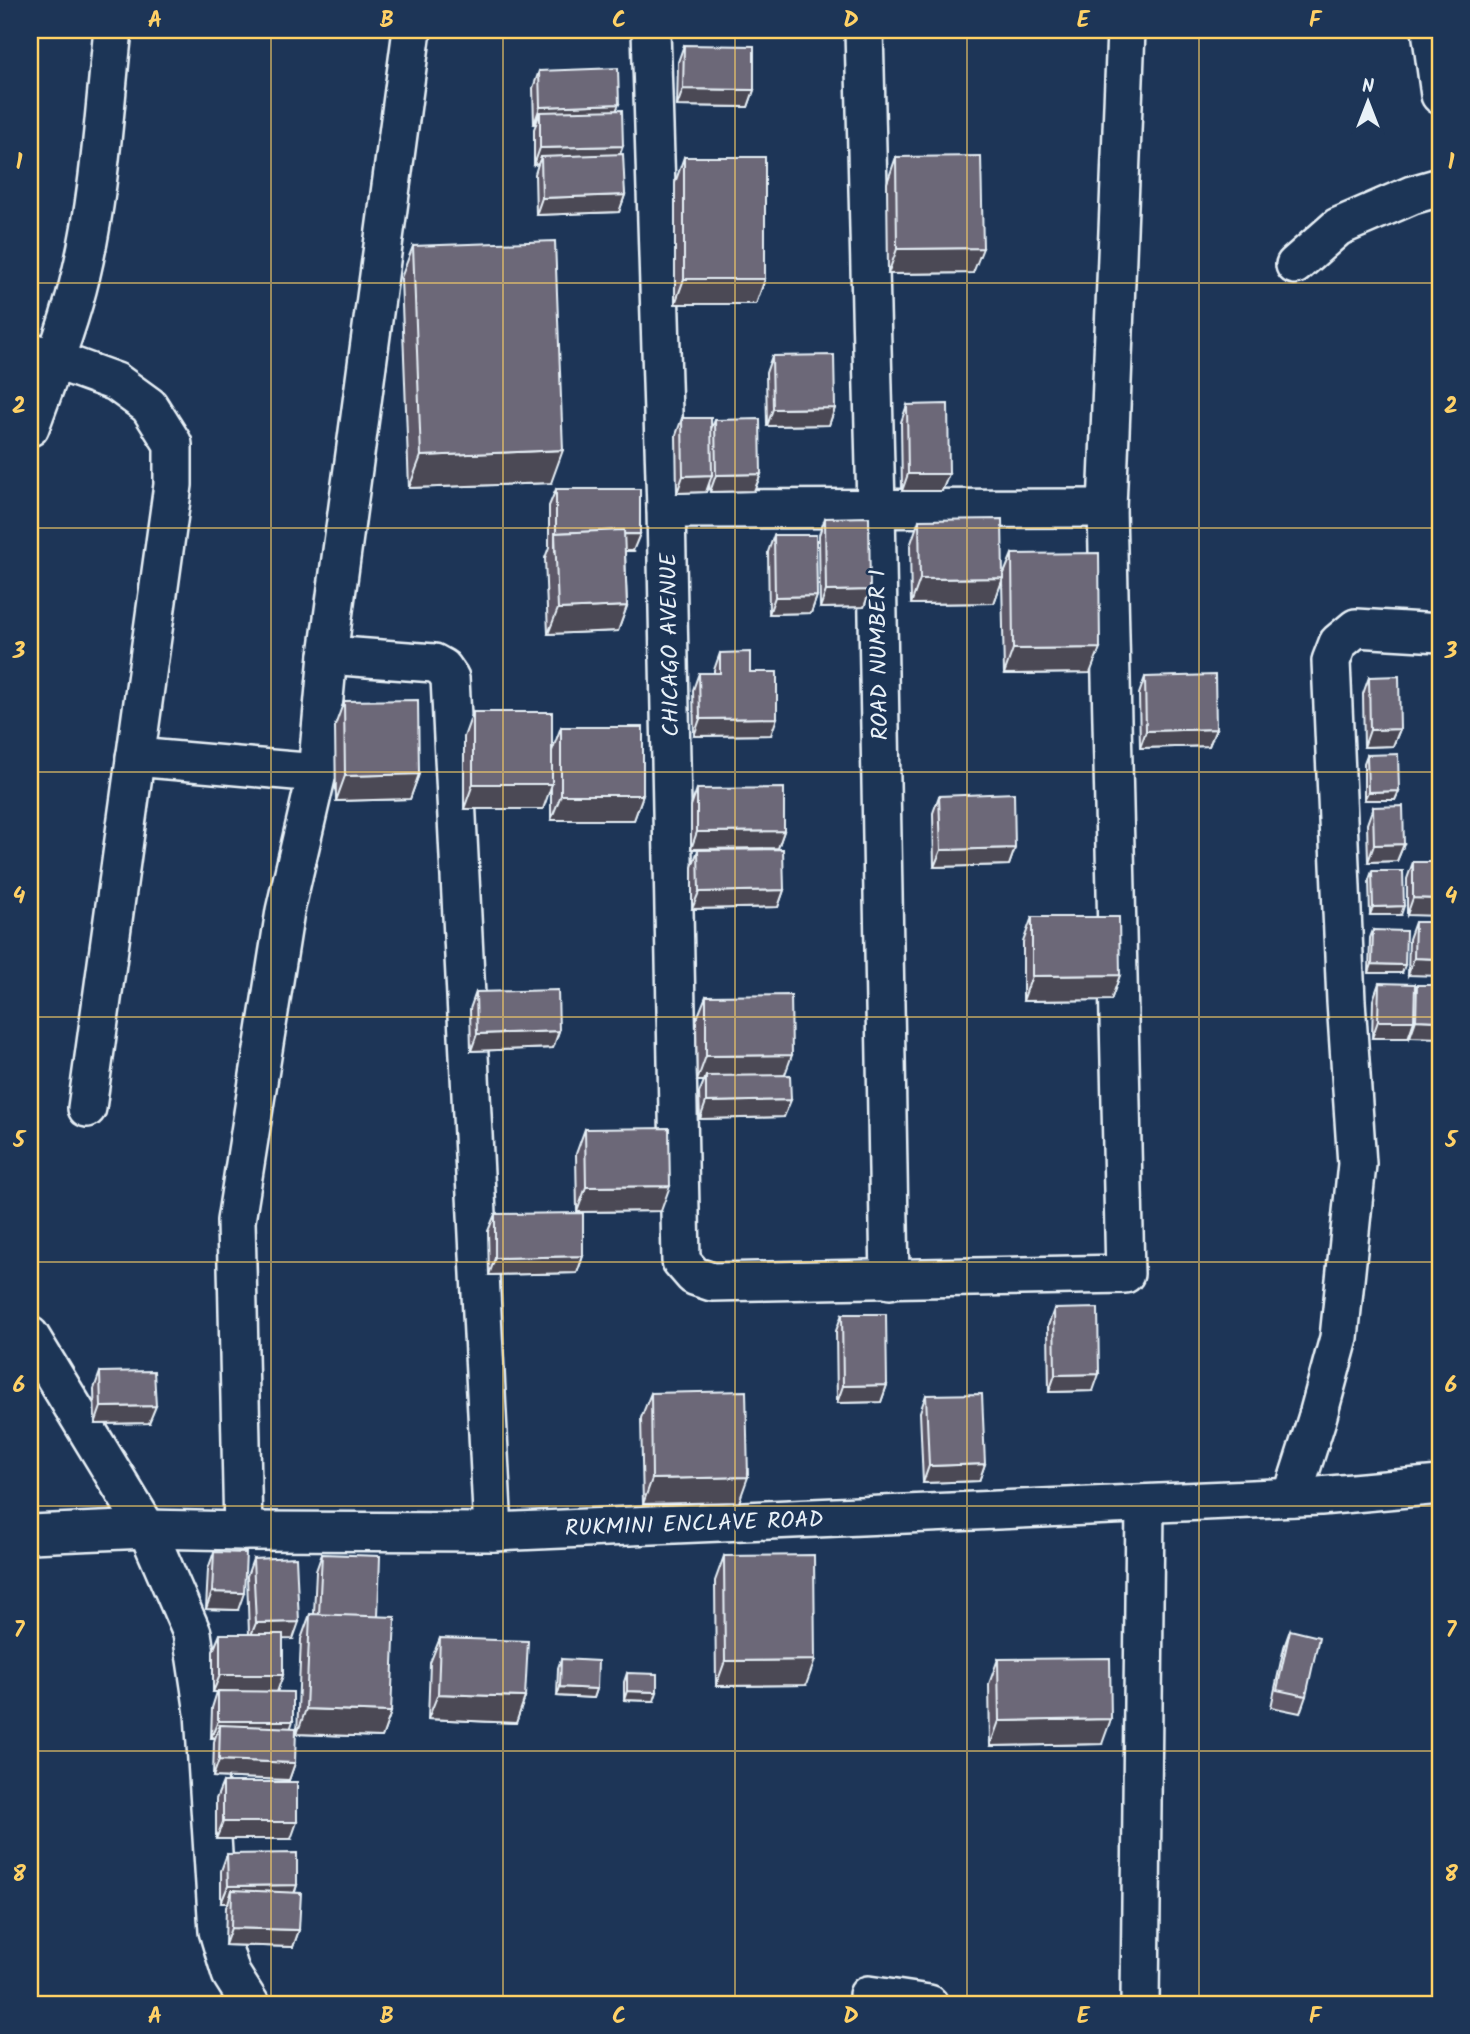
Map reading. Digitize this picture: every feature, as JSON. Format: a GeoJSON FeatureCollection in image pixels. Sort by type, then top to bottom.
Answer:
{"type":"FeatureCollection","features":[{"type":"Feature","properties":{"kind":"street"},"geometry":{"type":"LineString","coordinates":[[30,427],[42,356],[81,275],[94,198],[113,30]]}},
{"type":"Feature","properties":{"kind":"street"},"geometry":{"type":"LineString","coordinates":[[243,1531],[236,1221],[285,911],[317,773],[328,655],[412,30]]}},
{"type":"Feature","properties":{"kind":"street","name":"CHICAGO AVENUE"},"geometry":{"type":"LineString","coordinates":[[651,30],[666,509],[681,1261],[694,1276],[712,1282],[890,1280]]}},
{"type":"Feature","properties":{"kind":"street","name":"ROAD NUMBER 1"},"geometry":{"type":"LineString","coordinates":[[864,30],[890,1280]]}},
{"type":"Feature","properties":{"kind":"street"},"geometry":{"type":"LineString","coordinates":[[890,1280],[1125,1274],[1107,508],[1126,30]]}},
{"type":"Feature","properties":{"kind":"street"},"geometry":{"type":"LineString","coordinates":[[1431,30],[1440,95]]}},
{"type":"Feature","properties":{"kind":"street"},"geometry":{"type":"LineString","coordinates":[[1295,265],[1338,226],[1412,195],[1440,187]]}},
{"type":"Feature","properties":{"kind":"street"},"geometry":{"type":"LineString","coordinates":[[42,356],[116,382],[149,406],[173,444],[173,485],[87,1108]]}},
{"type":"Feature","properties":{"kind":"street"},"geometry":{"type":"LineString","coordinates":[[666,509],[1107,508]]}},
{"type":"Feature","properties":{"kind":"street"},"geometry":{"type":"LineString","coordinates":[[1292,1497],[1339,1338],[1357,1164],[1346,1001],[1331,660],[1338,642],[1356,628],[1440,633]]}},
{"type":"Feature","properties":{"kind":"street"},"geometry":{"type":"LineString","coordinates":[[328,655],[433,663],[443,668],[450,678],[493,1532]]}},
{"type":"Feature","properties":{"kind":"street"},"geometry":{"type":"LineString","coordinates":[[135,757],[317,773]]}},
{"type":"Feature","properties":{"kind":"street"},"geometry":{"type":"LineString","coordinates":[[30,1336],[147,1529],[191,1633],[204,1713],[218,1931],[231,1974],[250,2004]]}},
{"type":"Feature","properties":{"kind":"street","name":"RUKMINI ENCLAVE ROAD"},"geometry":{"type":"LineString","coordinates":[[30,1534],[147,1529],[493,1532],[1292,1497],[1440,1485]]}},
{"type":"Feature","properties":{"kind":"street"},"geometry":{"type":"LineString","coordinates":[[1140,2004],[1145,1504]]}},
{"type":"Feature","properties":{"kind":"street"},"geometry":{"type":"LineString","coordinates":[[868,1995],[929,2004]]}},
{"type":"Feature","properties":{"kind":"building"},"geometry":{"type":"Polygon","coordinates":[[[684,45],[754,46],[754,90],[683,89],[684,45]]]}},
{"type":"Feature","properties":{"kind":"building"},"geometry":{"type":"Polygon","coordinates":[[[618,68],[619,104],[540,107],[539,71],[618,68]]]}},
{"type":"Feature","properties":{"kind":"building"},"geometry":{"type":"Polygon","coordinates":[[[622,110],[623,146],[540,148],[540,112],[622,110]]]}},
{"type":"Feature","properties":{"kind":"building"},"geometry":{"type":"Polygon","coordinates":[[[623,154],[625,195],[542,198],[541,157],[623,154]]]}},
{"type":"Feature","properties":{"kind":"building"},"geometry":{"type":"Polygon","coordinates":[[[981,156],[983,248],[897,249],[896,157],[981,156]]]}},
{"type":"Feature","properties":{"kind":"building"},"geometry":{"type":"Polygon","coordinates":[[[684,157],[765,157],[765,279],[684,279],[684,157]]]}},
{"type":"Feature","properties":{"kind":"building"},"geometry":{"type":"Polygon","coordinates":[[[555,241],[563,450],[421,456],[413,246],[555,241]]]}},
{"type":"Feature","properties":{"kind":"building"},"geometry":{"type":"Polygon","coordinates":[[[834,355],[835,408],[773,409],[772,356],[834,355]]]}},
{"type":"Feature","properties":{"kind":"building"},"geometry":{"type":"Polygon","coordinates":[[[948,404],[949,474],[908,474],[907,405],[948,404]]]}},
{"type":"Feature","properties":{"kind":"building"},"geometry":{"type":"Polygon","coordinates":[[[682,418],[711,418],[712,475],[683,476],[682,418]]]}},
{"type":"Feature","properties":{"kind":"building"},"geometry":{"type":"Polygon","coordinates":[[[760,419],[761,474],[716,475],[715,420],[760,419]]]}},
{"type":"Feature","properties":{"kind":"building"},"geometry":{"type":"Polygon","coordinates":[[[556,489],[640,489],[640,534],[624,534],[624,530],[556,533],[556,489]]]}},
{"type":"Feature","properties":{"kind":"building"},"geometry":{"type":"Polygon","coordinates":[[[869,517],[870,590],[826,591],[825,518],[869,517]]]}},
{"type":"Feature","properties":{"kind":"building"},"geometry":{"type":"Polygon","coordinates":[[[1002,519],[1003,578],[920,579],[919,520],[1002,519]]]}},
{"type":"Feature","properties":{"kind":"building"},"geometry":{"type":"Polygon","coordinates":[[[624,530],[627,606],[558,609],[555,533],[624,530]]]}},
{"type":"Feature","properties":{"kind":"building"},"geometry":{"type":"Polygon","coordinates":[[[774,535],[816,535],[817,596],[775,597],[774,535]]]}},
{"type":"Feature","properties":{"kind":"building"},"geometry":{"type":"Polygon","coordinates":[[[1099,553],[1100,648],[1013,649],[1012,554],[1099,553]]]}},
{"type":"Feature","properties":{"kind":"building"},"geometry":{"type":"Polygon","coordinates":[[[750,652],[750,672],[777,672],[777,718],[700,719],[699,673],[720,673],[720,653],[750,652]]]}},
{"type":"Feature","properties":{"kind":"building"},"geometry":{"type":"Polygon","coordinates":[[[1215,675],[1216,729],[1146,731],[1145,677],[1215,675]]]}},
{"type":"Feature","properties":{"kind":"building"},"geometry":{"type":"Polygon","coordinates":[[[1399,676],[1400,729],[1370,730],[1369,677],[1399,676]]]}},
{"type":"Feature","properties":{"kind":"building"},"geometry":{"type":"Polygon","coordinates":[[[418,700],[419,774],[345,776],[344,701],[418,700]]]}},
{"type":"Feature","properties":{"kind":"building"},"geometry":{"type":"Polygon","coordinates":[[[473,712],[552,712],[552,784],[473,784],[473,712]]]}},
{"type":"Feature","properties":{"kind":"building"},"geometry":{"type":"Polygon","coordinates":[[[561,727],[643,727],[643,795],[561,795],[561,727]]]}},
{"type":"Feature","properties":{"kind":"building"},"geometry":{"type":"Polygon","coordinates":[[[1398,754],[1399,791],[1368,792],[1367,755],[1398,754]]]}},
{"type":"Feature","properties":{"kind":"building"},"geometry":{"type":"Polygon","coordinates":[[[784,788],[784,831],[697,832],[697,789],[784,788]]]}},
{"type":"Feature","properties":{"kind":"building"},"geometry":{"type":"Polygon","coordinates":[[[1014,793],[1015,848],[941,850],[939,796],[1014,793]]]}},
{"type":"Feature","properties":{"kind":"building"},"geometry":{"type":"Polygon","coordinates":[[[1403,806],[1404,844],[1374,845],[1373,807],[1403,806]]]}},
{"type":"Feature","properties":{"kind":"building"},"geometry":{"type":"Polygon","coordinates":[[[783,849],[784,890],[699,892],[698,850],[783,849]]]}},
{"type":"Feature","properties":{"kind":"building"},"geometry":{"type":"Polygon","coordinates":[[[1413,862],[1440,862],[1440,899],[1413,898],[1413,862]]]}},
{"type":"Feature","properties":{"kind":"building"},"geometry":{"type":"Polygon","coordinates":[[[1372,871],[1403,871],[1404,906],[1373,907],[1372,871]]]}},
{"type":"Feature","properties":{"kind":"building"},"geometry":{"type":"Polygon","coordinates":[[[1032,917],[1119,917],[1120,975],[1032,976],[1032,917]]]}},
{"type":"Feature","properties":{"kind":"building"},"geometry":{"type":"Polygon","coordinates":[[[1415,922],[1440,922],[1440,959],[1414,958],[1415,922]]]}},
{"type":"Feature","properties":{"kind":"building"},"geometry":{"type":"Polygon","coordinates":[[[1373,930],[1406,931],[1405,965],[1372,964],[1373,930]]]}},
{"type":"Feature","properties":{"kind":"building"},"geometry":{"type":"Polygon","coordinates":[[[1379,983],[1415,984],[1414,1021],[1378,1021],[1379,983]]]}},
{"type":"Feature","properties":{"kind":"building"},"geometry":{"type":"Polygon","coordinates":[[[1417,985],[1440,985],[1440,1021],[1416,1020],[1417,985]]]}},
{"type":"Feature","properties":{"kind":"building"},"geometry":{"type":"Polygon","coordinates":[[[558,990],[559,1031],[477,1034],[476,992],[558,990]]]}},
{"type":"Feature","properties":{"kind":"building"},"geometry":{"type":"Polygon","coordinates":[[[791,995],[792,1055],[706,1056],[706,996],[791,995]]]}},
{"type":"Feature","properties":{"kind":"building"},"geometry":{"type":"Polygon","coordinates":[[[790,1075],[791,1100],[706,1102],[706,1076],[790,1075]]]}},
{"type":"Feature","properties":{"kind":"building"},"geometry":{"type":"Polygon","coordinates":[[[669,1128],[670,1186],[586,1187],[585,1129],[669,1128]]]}},
{"type":"Feature","properties":{"kind":"building"},"geometry":{"type":"Polygon","coordinates":[[[583,1213],[583,1256],[495,1258],[495,1214],[583,1213]]]}},
{"type":"Feature","properties":{"kind":"building"},"geometry":{"type":"Polygon","coordinates":[[[1098,1308],[1099,1374],[1055,1375],[1054,1309],[1098,1308]]]}},
{"type":"Feature","properties":{"kind":"building"},"geometry":{"type":"Polygon","coordinates":[[[842,1314],[886,1314],[887,1385],[843,1386],[842,1314]]]}},
{"type":"Feature","properties":{"kind":"building"},"geometry":{"type":"Polygon","coordinates":[[[154,1371],[156,1406],[101,1407],[100,1372],[154,1371]]]}},
{"type":"Feature","properties":{"kind":"building"},"geometry":{"type":"Polygon","coordinates":[[[746,1391],[748,1477],[652,1479],[651,1393],[746,1391]]]}},
{"type":"Feature","properties":{"kind":"building"},"geometry":{"type":"Polygon","coordinates":[[[982,1394],[985,1464],[929,1466],[926,1395],[982,1394]]]}},
{"type":"Feature","properties":{"kind":"building"},"geometry":{"type":"Polygon","coordinates":[[[214,1552],[246,1553],[244,1593],[212,1592],[214,1552]]]}},
{"type":"Feature","properties":{"kind":"building"},"geometry":{"type":"Polygon","coordinates":[[[322,1554],[380,1556],[378,1617],[319,1615],[322,1554]]]}},
{"type":"Feature","properties":{"kind":"building"},"geometry":{"type":"Polygon","coordinates":[[[814,1555],[815,1660],[725,1661],[724,1556],[814,1555]]]}},
{"type":"Feature","properties":{"kind":"building"},"geometry":{"type":"Polygon","coordinates":[[[296,1557],[299,1622],[256,1623],[253,1559],[296,1557]]]}},
{"type":"Feature","properties":{"kind":"building"},"geometry":{"type":"Polygon","coordinates":[[[310,1614],[395,1617],[391,1712],[306,1709],[310,1614]]]}},
{"type":"Feature","properties":{"kind":"building"},"geometry":{"type":"Polygon","coordinates":[[[1290,1630],[1319,1637],[1306,1696],[1277,1690],[1290,1630]]]}},
{"type":"Feature","properties":{"kind":"building"},"geometry":{"type":"Polygon","coordinates":[[[220,1634],[283,1634],[283,1675],[220,1675],[220,1634]]]}},
{"type":"Feature","properties":{"kind":"building"},"geometry":{"type":"Polygon","coordinates":[[[440,1638],[528,1641],[525,1697],[438,1694],[440,1638]]]}},
{"type":"Feature","properties":{"kind":"building"},"geometry":{"type":"Polygon","coordinates":[[[1110,1658],[1111,1719],[999,1721],[998,1659],[1110,1658]]]}},
{"type":"Feature","properties":{"kind":"building"},"geometry":{"type":"Polygon","coordinates":[[[561,1659],[598,1661],[597,1689],[560,1687],[561,1659]]]}},
{"type":"Feature","properties":{"kind":"building"},"geometry":{"type":"Polygon","coordinates":[[[627,1673],[657,1674],[657,1692],[627,1691],[627,1673]]]}},
{"type":"Feature","properties":{"kind":"building"},"geometry":{"type":"Polygon","coordinates":[[[218,1691],[293,1692],[293,1721],[218,1721],[218,1691]]]}},
{"type":"Feature","properties":{"kind":"building"},"geometry":{"type":"Polygon","coordinates":[[[220,1725],[296,1728],[295,1763],[219,1760],[220,1725]]]}},
{"type":"Feature","properties":{"kind":"building"},"geometry":{"type":"Polygon","coordinates":[[[223,1782],[297,1782],[297,1822],[223,1822],[223,1782]]]}},
{"type":"Feature","properties":{"kind":"building"},"geometry":{"type":"Polygon","coordinates":[[[297,1853],[297,1885],[228,1886],[227,1854],[297,1853]]]}},
{"type":"Feature","properties":{"kind":"building"},"geometry":{"type":"Polygon","coordinates":[[[232,1890],[301,1893],[299,1930],[231,1928],[232,1890]]]}}]}
